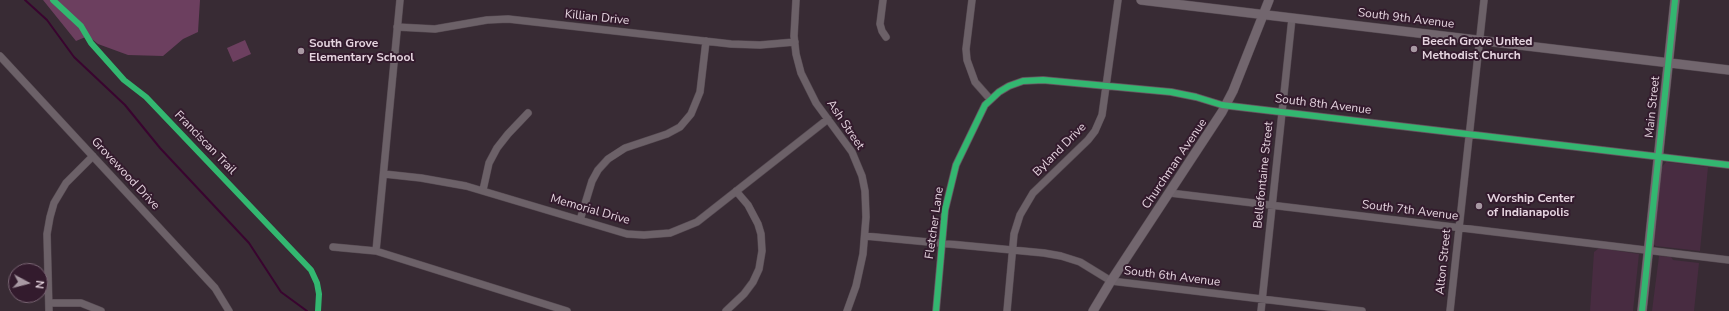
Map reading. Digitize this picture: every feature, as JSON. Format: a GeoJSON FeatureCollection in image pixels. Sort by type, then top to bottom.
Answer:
{"type":"FeatureCollection","features":[{"type":"Feature","properties":{"kind":"street"},"geometry":{"type":"LineString","coordinates":[[376,251],[400,0]]}},
{"type":"Feature","properties":{"kind":"street","name":"Ash Street"},"geometry":{"type":"LineString","coordinates":[[796,0],[794,17],[795,42],[796,54],[801,73],[808,90],[852,152],[862,176],[866,199],[865,236],[860,272],[847,311]]}},
{"type":"Feature","properties":{"kind":"street"},"geometry":{"type":"LineString","coordinates":[[883,0],[880,24],[886,37]]}},
{"type":"Feature","properties":{"kind":"street"},"geometry":{"type":"LineString","coordinates":[[972,0],[966,49],[967,60],[973,79],[990,99]]}},
{"type":"Feature","properties":{"kind":"street","name":"Byland Drive"},"geometry":{"type":"LineString","coordinates":[[1007,311],[1016,223],[1028,200],[1037,189],[1088,140],[1103,113],[1118,0]]}},
{"type":"Feature","properties":{"kind":"street","name":"South 9th Avenue"},"geometry":{"type":"LineString","coordinates":[[1140,0],[1729,70]]}},
{"type":"Feature","properties":{"kind":"street","name":"Churchman Avenue"},"geometry":{"type":"LineString","coordinates":[[1094,311],[1111,281],[1170,193],[1226,105],[1269,0]]}},
{"type":"Feature","properties":{"kind":"street","name":"Alton Street"},"geometry":{"type":"LineString","coordinates":[[1450,311],[1484,0]]}},
{"type":"Feature","properties":{"kind":"street","name":"Main Street"},"geometry":{"type":"LineString","coordinates":[[1642,311],[1675,0]]}},
{"type":"Feature","properties":{"kind":"street","name":"Bellefontaine Street"},"geometry":{"type":"LineString","coordinates":[[1260,311],[1292,18]]}},
{"type":"Feature","properties":{"kind":"street","name":"Killian Drive"},"geometry":{"type":"LineString","coordinates":[[397,27],[439,29],[481,21],[508,19],[754,45],[795,42]]}},
{"type":"Feature","properties":{"kind":"street"},"geometry":{"type":"LineString","coordinates":[[580,220],[592,181],[598,170],[608,159],[624,148],[662,137],[672,132],[682,125],[691,114],[700,92],[706,41]]}},
{"type":"Feature","properties":{"kind":"street","name":"Grovewood Drive"},"geometry":{"type":"LineString","coordinates":[[0,56],[216,288],[229,311]]}},
{"type":"Feature","properties":{"kind":"street","name":"South 8th Avenue"},"geometry":{"type":"LineString","coordinates":[[990,99],[1009,86],[1029,80],[1043,80],[1177,93],[1226,105],[1729,165]]}},
{"type":"Feature","properties":{"kind":"street","name":"Fletcher Lane"},"geometry":{"type":"LineString","coordinates":[[936,311],[945,210],[956,165],[981,111],[990,99]]}},
{"type":"Feature","properties":{"kind":"street"},"geometry":{"type":"LineString","coordinates":[[483,190],[489,163],[497,148],[528,113]]}},
{"type":"Feature","properties":{"kind":"street","name":"Memorial Drive"},"geometry":{"type":"LineString","coordinates":[[384,174],[435,180],[483,190],[616,231],[636,235],[670,233],[697,222],[828,119]]}},
{"type":"Feature","properties":{"kind":"street"},"geometry":{"type":"LineString","coordinates":[[49,311],[47,234],[52,208],[66,183],[93,156]]}},
{"type":"Feature","properties":{"kind":"street"},"geometry":{"type":"LineString","coordinates":[[726,311],[744,294],[753,282],[759,269],[762,252],[761,234],[758,224],[748,205],[736,191]]}},
{"type":"Feature","properties":{"kind":"street","name":"South 7th Avenue"},"geometry":{"type":"LineString","coordinates":[[1170,193],[1729,260]]}},
{"type":"Feature","properties":{"kind":"street","name":"South 6th Avenue"},"geometry":{"type":"LineString","coordinates":[[865,236],[1049,254],[1080,262],[1111,281],[1362,311]]}},
{"type":"Feature","properties":{"kind":"street"},"geometry":{"type":"LineString","coordinates":[[333,247],[376,251],[567,311]]}},
{"type":"Feature","properties":{"kind":"street"},"geometry":{"type":"LineString","coordinates":[[49,303],[81,303],[101,311]]}},
{"type":"Feature","properties":{"kind":"shaded area"},"geometry":{"type":"Polygon","coordinates":[[[43,0],[200,0],[198,32],[183,39],[163,56],[128,55],[98,44],[88,36],[76,41],[43,0]]]}},
{"type":"Feature","properties":{"kind":"shaded area"},"geometry":{"type":"Polygon","coordinates":[[[245,40],[251,54],[233,62],[227,48],[245,40]]]}},
{"type":"Feature","properties":{"kind":"shaded area"},"geometry":{"type":"Polygon","coordinates":[[[1666,162],[1708,167],[1700,251],[1656,246],[1653,244],[1662,167],[1666,162]]]}},
{"type":"Feature","properties":{"kind":"shaded area"},"geometry":{"type":"Polygon","coordinates":[[[1599,248],[1639,254],[1633,311],[1590,311],[1594,252],[1599,248]]]}},
{"type":"Feature","properties":{"kind":"shaded area"},"geometry":{"type":"Polygon","coordinates":[[[1659,256],[1671,257],[1673,260],[1699,263],[1694,311],[1652,311],[1659,256]]]}},
{"type":"Feature","properties":{"kind":"waterway"},"geometry":{"type":"LineString","coordinates":[[25,0],[47,20],[74,57],[125,105],[160,148],[249,243],[281,292],[307,311]]}},
{"type":"Feature","properties":{"kind":"cycle path","name":"Franciscan Trail"},"geometry":{"type":"LineString","coordinates":[[53,0],[81,26],[91,43],[124,80],[146,97],[311,270],[317,283],[319,294],[318,311]]}},
{"type":"Feature","properties":{"kind":"cycle path"},"geometry":{"type":"LineString","coordinates":[[1642,311],[1675,0]]}},
{"type":"Feature","properties":{"kind":"cycle path"},"geometry":{"type":"LineString","coordinates":[[936,311],[945,210],[956,165],[985,105],[999,92],[1009,86],[1023,81],[1043,80],[1171,92],[1196,97],[1222,105],[1729,165]]}},
{"type":"Feature","properties":{"kind":"place","name":"Beech Grove United Methodist Church"},"geometry":{"type":"Point","coordinates":[1414,49]}},
{"type":"Feature","properties":{"kind":"place","name":"South Grove Elementary School"},"geometry":{"type":"Point","coordinates":[301,51]}},
{"type":"Feature","properties":{"kind":"place","name":"Worship Center of Indianapolis"},"geometry":{"type":"Point","coordinates":[1479,206]}}]}
